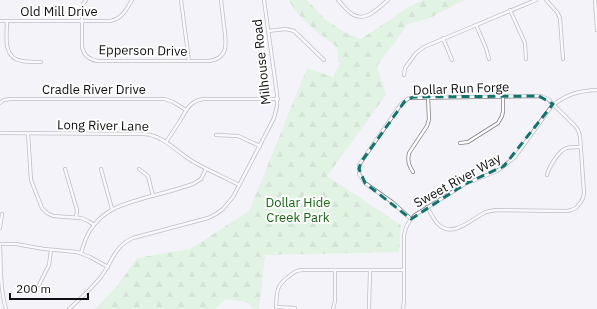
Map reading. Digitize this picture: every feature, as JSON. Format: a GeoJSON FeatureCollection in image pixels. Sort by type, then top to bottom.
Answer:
{"type":"FeatureCollection","features":[{"type":"Feature","properties":{"kind":"street","name":"Epperson Drive"},"geometry":{"type":"LineString","coordinates":[[86,0],[82,8],[83,50],[86,56],[92,60],[98,61],[216,60],[223,54],[226,44],[221,0]]}},
{"type":"Feature","properties":{"kind":"street","name":"Old Mill Drive"},"geometry":{"type":"LineString","coordinates":[[0,21],[116,20],[124,14],[132,0]]}},
{"type":"Feature","properties":{"kind":"street"},"geometry":{"type":"LineString","coordinates":[[181,0],[189,61]]}},
{"type":"Feature","properties":{"kind":"street","name":"Milhouse Road"},"geometry":{"type":"LineString","coordinates":[[69,309],[97,282],[108,267],[118,249],[128,240],[208,218],[218,213],[230,203],[274,118],[276,111],[278,99],[264,0]]}},
{"type":"Feature","properties":{"kind":"street"},"geometry":{"type":"LineString","coordinates":[[338,0],[350,13],[362,17],[371,14],[388,0]]}},
{"type":"Feature","properties":{"kind":"street"},"geometry":{"type":"LineString","coordinates":[[404,75],[405,68],[418,51],[424,46],[536,0]]}},
{"type":"Feature","properties":{"kind":"street"},"geometry":{"type":"LineString","coordinates":[[546,0],[557,12],[560,18],[563,59]]}},
{"type":"Feature","properties":{"kind":"street"},"geometry":{"type":"LineString","coordinates":[[595,0],[597,30]]}},
{"type":"Feature","properties":{"kind":"street"},"geometry":{"type":"LineString","coordinates":[[510,10],[524,43],[526,59]]}},
{"type":"Feature","properties":{"kind":"street"},"geometry":{"type":"LineString","coordinates":[[7,21],[7,45],[11,56],[21,61],[41,62]]}},
{"type":"Feature","properties":{"kind":"street"},"geometry":{"type":"LineString","coordinates":[[476,24],[486,48],[489,60]]}},
{"type":"Feature","properties":{"kind":"street"},"geometry":{"type":"LineString","coordinates":[[268,31],[286,29],[294,31],[324,60]]}},
{"type":"Feature","properties":{"kind":"street"},"geometry":{"type":"LineString","coordinates":[[443,38],[452,60]]}},
{"type":"Feature","properties":{"kind":"street","name":"Sweet River Way"},"geometry":{"type":"LineString","coordinates":[[404,309],[404,236],[405,229],[410,219],[465,184],[497,171],[504,166],[515,156],[553,104],[564,96],[575,92],[597,90]]}},
{"type":"Feature","properties":{"kind":"street"},"geometry":{"type":"LineString","coordinates":[[460,143],[468,142],[498,123],[503,111],[503,96]]}},
{"type":"Feature","properties":{"kind":"street","name":"Dollar Run Forge"},"geometry":{"type":"LineString","coordinates":[[410,219],[392,202],[364,183],[359,174],[359,165],[401,104],[409,98],[539,96],[548,99],[576,126],[580,136],[584,193],[579,205],[575,208],[567,211],[489,211],[452,230],[439,225],[427,207]]}},
{"type":"Feature","properties":{"kind":"street"},"geometry":{"type":"LineString","coordinates":[[413,172],[409,166],[409,153],[427,126],[429,119],[428,97]]}},
{"type":"Feature","properties":{"kind":"street","name":"Cradle River Drive"},"geometry":{"type":"LineString","coordinates":[[0,102],[10,99],[165,100],[174,102],[186,110]]}},
{"type":"Feature","properties":{"kind":"street"},"geometry":{"type":"LineString","coordinates":[[166,142],[186,110],[197,100],[278,99]]}},
{"type":"Feature","properties":{"kind":"street","name":"Long River Lane"},"geometry":{"type":"LineString","coordinates":[[0,133],[145,134],[156,136],[192,161],[239,185]]}},
{"type":"Feature","properties":{"kind":"street"},"geometry":{"type":"LineString","coordinates":[[28,134],[30,177],[40,206],[53,216],[86,220],[94,225]]}},
{"type":"Feature","properties":{"kind":"street"},"geometry":{"type":"LineString","coordinates":[[216,135],[238,136],[260,146]]}},
{"type":"Feature","properties":{"kind":"street"},"geometry":{"type":"LineString","coordinates":[[547,174],[562,151],[568,148],[580,147]]}},
{"type":"Feature","properties":{"kind":"street"},"geometry":{"type":"LineString","coordinates":[[101,169],[112,209]]}},
{"type":"Feature","properties":{"kind":"street"},"geometry":{"type":"LineString","coordinates":[[139,169],[148,176],[153,196]]}},
{"type":"Feature","properties":{"kind":"street"},"geometry":{"type":"LineString","coordinates":[[81,253],[87,235],[103,215],[124,204],[196,183],[201,179],[206,169]]}},
{"type":"Feature","properties":{"kind":"street"},"geometry":{"type":"LineString","coordinates":[[65,170],[77,210],[76,218]]}},
{"type":"Feature","properties":{"kind":"street"},"geometry":{"type":"LineString","coordinates":[[0,228],[2,214]]}},
{"type":"Feature","properties":{"kind":"street"},"geometry":{"type":"LineString","coordinates":[[6,309],[4,301],[0,245],[19,244],[51,250],[67,250],[81,253],[108,267]]}},
{"type":"Feature","properties":{"kind":"street"},"geometry":{"type":"LineString","coordinates":[[39,285],[49,265],[51,250]]}},
{"type":"Feature","properties":{"kind":"street"},"geometry":{"type":"LineString","coordinates":[[295,308],[276,308],[278,287],[292,273],[299,270],[404,270]]}},
{"type":"Feature","properties":{"kind":"street"},"geometry":{"type":"LineString","coordinates":[[333,309],[335,301],[335,270]]}},
{"type":"Feature","properties":{"kind":"street"},"geometry":{"type":"LineString","coordinates":[[369,309],[370,270]]}},
{"type":"Feature","properties":{"kind":"highlighted area"},"geometry":{"type":"Polygon","coordinates":[[[539,96],[553,104],[504,166],[465,184],[411,219],[365,183],[359,169],[361,162],[405,101],[413,97],[539,96]]]}},
{"type":"Feature","properties":{"kind":"green space","name":"Dollar Hide Creek Park"},"geometry":{"type":"Polygon","coordinates":[[[289,0],[307,0],[326,20],[344,32],[361,39],[407,8],[423,0],[467,0],[458,3],[430,18],[408,24],[377,66],[386,95],[327,176],[401,225],[399,252],[265,255],[259,309],[254,309],[247,302],[226,299],[215,309],[95,309],[118,285],[137,258],[190,249],[249,211],[307,68],[333,77],[339,66],[337,47],[304,20],[289,0]]]}}]}
